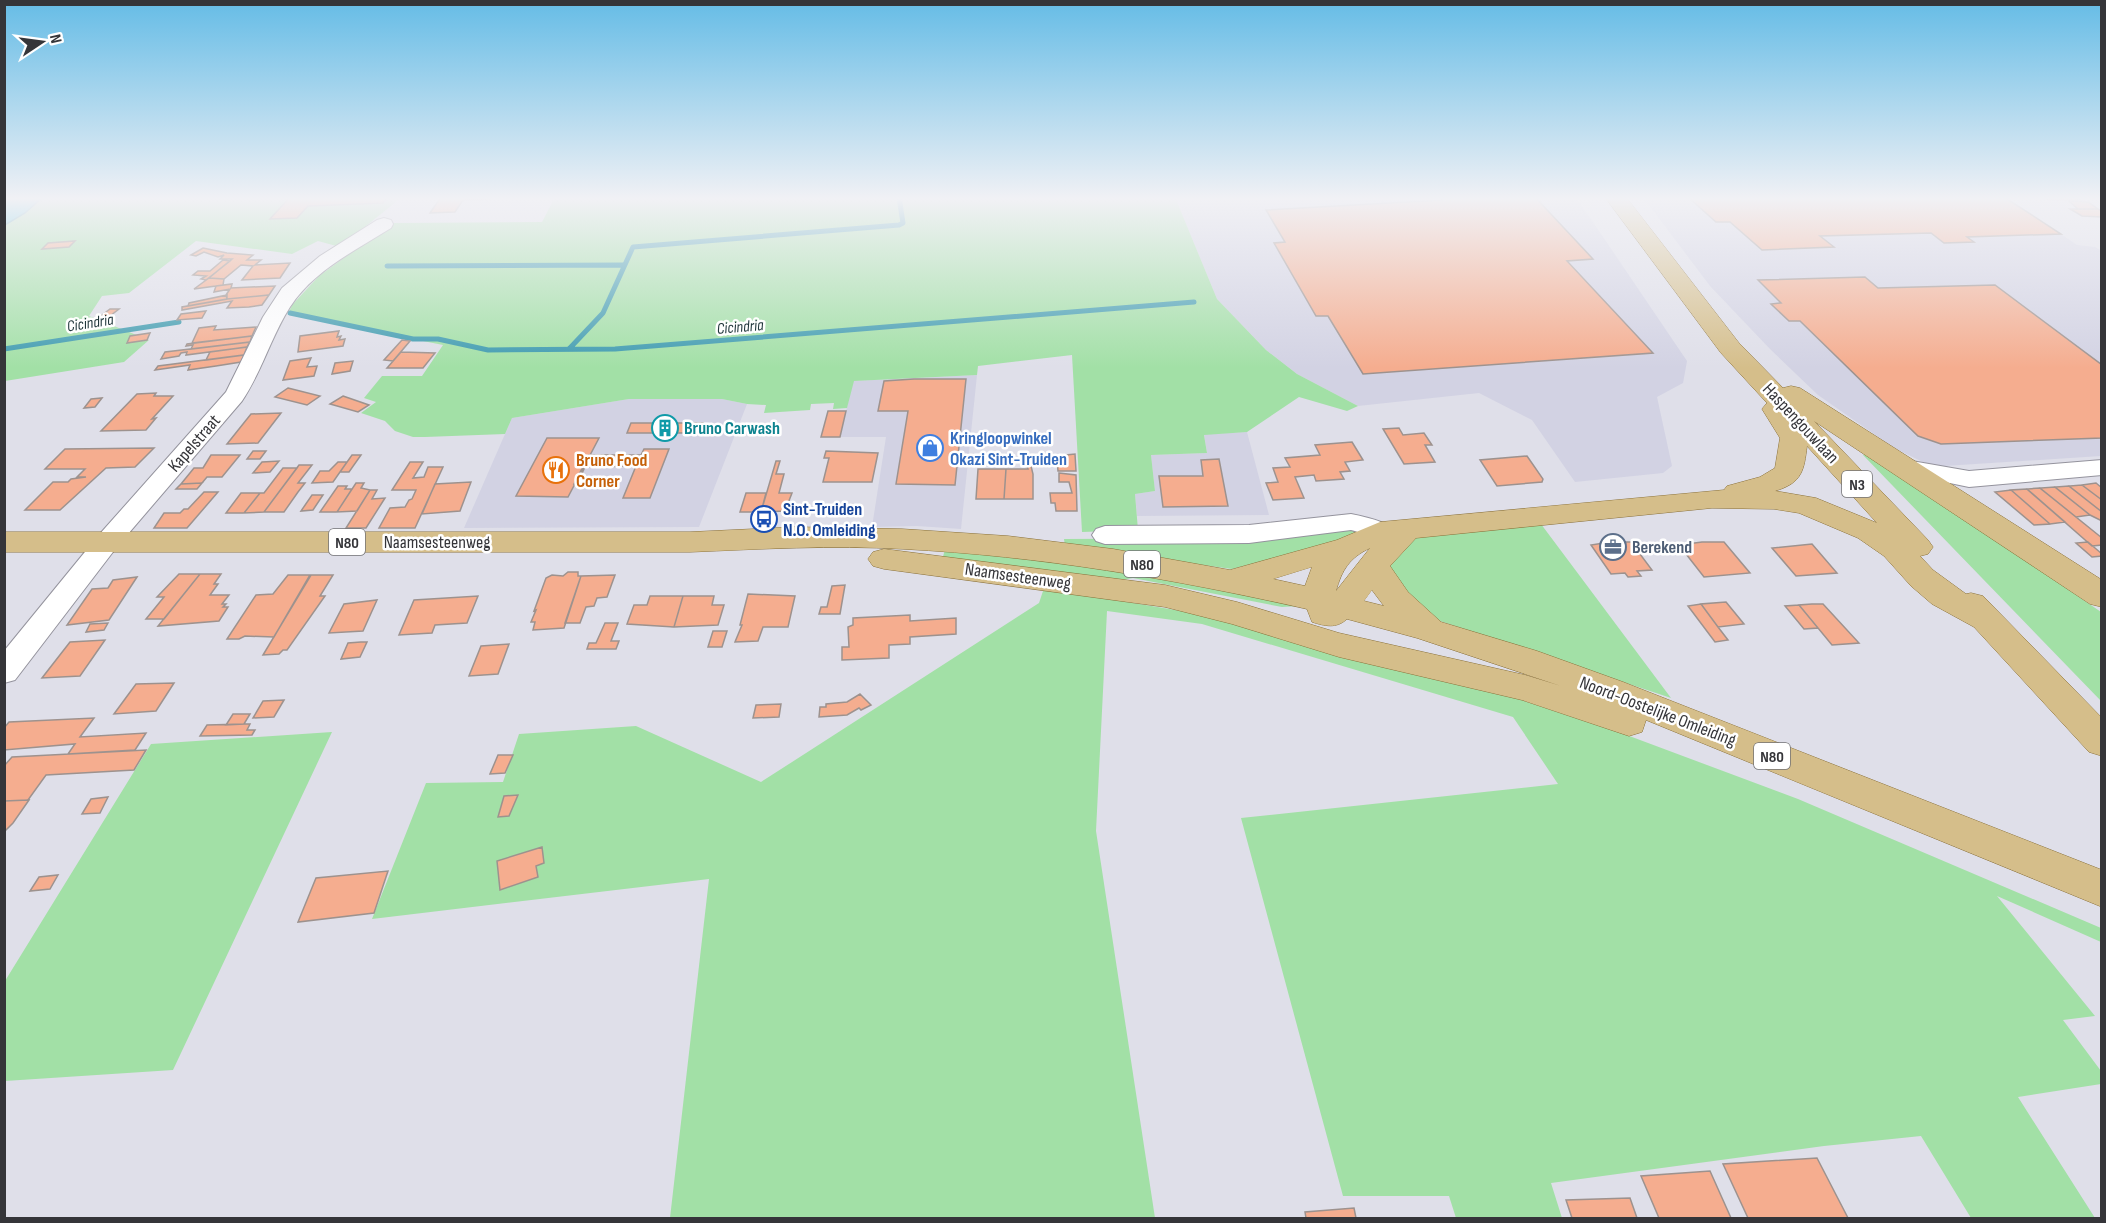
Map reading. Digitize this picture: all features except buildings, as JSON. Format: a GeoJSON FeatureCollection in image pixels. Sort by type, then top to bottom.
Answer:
{"type":"FeatureCollection","features":[{"type":"Feature","properties":{"kind":"main road","name":"Haspengouwlaan"},"geometry":{"type":"LineString","coordinates":[[1658,254],[1730,348],[2102,742]]}},
{"type":"Feature","properties":{"kind":"main road"},"geometry":{"type":"LineString","coordinates":[[1730,348],[1803,402],[1906,467],[1966,493],[2102,596]]}},
{"type":"Feature","properties":{"kind":"main road"},"geometry":{"type":"LineString","coordinates":[[1712,499],[1770,483],[1789,472],[1794,438],[1773,407],[1744,376],[1730,348]]}},
{"type":"Feature","properties":{"kind":"main road"},"geometry":{"type":"LineString","coordinates":[[1232,580],[1393,534],[1712,499],[1774,500],[1805,505],[1869,531],[1886,543],[1944,596],[1985,620]]}},
{"type":"Feature","properties":{"kind":"main road"},"geometry":{"type":"LineString","coordinates":[[1332,616],[1374,567],[1393,534]]}},
{"type":"Feature","properties":{"kind":"main road","name":"Naamsesteenweg"},"geometry":{"type":"LineString","coordinates":[[4,542],[690,542],[750,538],[887,538],[1044,549],[1232,580],[1332,616]]}},
{"type":"Feature","properties":{"kind":"main road","name":"Naamsesteenweg"},"geometry":{"type":"LineString","coordinates":[[690,542],[923,563],[1165,597],[1237,614],[1332,616]]}},
{"type":"Feature","properties":{"kind":"main road"},"geometry":{"type":"LineString","coordinates":[[1332,616],[1325,572],[1340,549]]}},
{"type":"Feature","properties":{"kind":"main road"},"geometry":{"type":"LineString","coordinates":[[1374,567],[1388,592],[1398,603],[1438,634]]}},
{"type":"Feature","properties":{"kind":"main road","name":"Noord-Oostelijke Omleiding"},"geometry":{"type":"LineString","coordinates":[[1332,616],[1438,634],[1527,661],[1647,706],[2102,889]]}},
{"type":"Feature","properties":{"kind":"main road","name":"Noord-Oostelijke Omleiding"},"geometry":{"type":"LineString","coordinates":[[1332,616],[1525,688],[1684,740],[2102,910]]}},
{"type":"Feature","properties":{"kind":"street","name":"Kapelstraat"},"geometry":{"type":"LineString","coordinates":[[4,672],[108,542],[234,396],[249,376],[280,306],[292,290],[312,271],[338,254]]}},
{"type":"Feature","properties":{"kind":"street"},"geometry":{"type":"LineString","coordinates":[[1966,493],[2102,467]]}},
{"type":"Feature","properties":{"kind":"street"},"geometry":{"type":"LineString","coordinates":[[1105,535],[1258,533],[1351,522],[1393,534]]}},
{"type":"Feature","properties":{"kind":"shaded area"},"geometry":{"type":"Polygon","coordinates":[[[1199,254],[1615,254],[1687,361],[1683,383],[1657,397],[1672,466],[1663,473],[1575,482],[1532,420],[1479,393],[1358,406],[1297,374],[1266,350],[1217,299],[1199,254]]]}},
{"type":"Feature","properties":{"kind":"shaded area"},"geometry":{"type":"Polygon","coordinates":[[[1686,254],[2102,254],[2101,456],[1944,466],[1925,463],[1894,448],[1818,395],[1710,286],[1686,254]]]}},
{"type":"Feature","properties":{"kind":"shaded area"},"geometry":{"type":"Polygon","coordinates":[[[977,375],[961,529],[917,526],[872,527],[886,437],[840,437],[853,381],[977,375]]]}},
{"type":"Feature","properties":{"kind":"shaded area"},"geometry":{"type":"Polygon","coordinates":[[[629,399],[722,399],[747,404],[699,527],[464,528],[512,418],[629,399]]]}},
{"type":"Feature","properties":{"kind":"shaded area"},"geometry":{"type":"Polygon","coordinates":[[[1247,432],[1269,515],[1137,516],[1135,494],[1155,491],[1151,455],[1207,453],[1204,434],[1247,432]]]}},
{"type":"Feature","properties":{"kind":"green space"},"geometry":{"type":"Polygon","coordinates":[[[4,254],[179,254],[129,293],[102,296],[89,316],[149,340],[124,362],[5,381],[4,254]]]}},
{"type":"Feature","properties":{"kind":"green space"},"geometry":{"type":"Polygon","coordinates":[[[349,254],[1199,254],[1217,299],[1266,350],[1297,374],[1358,406],[1347,411],[1299,397],[1247,432],[1204,435],[1207,453],[1151,455],[1155,491],[1135,494],[1138,530],[1082,532],[1072,355],[978,366],[977,375],[854,381],[847,408],[833,409],[834,403],[811,404],[810,410],[764,413],[766,405],[722,399],[629,399],[512,418],[505,434],[413,437],[395,431],[385,421],[361,413],[376,402],[364,398],[382,376],[422,376],[443,345],[293,315],[289,312],[292,305],[319,276],[349,254]]]}},
{"type":"Feature","properties":{"kind":"green space"},"geometry":{"type":"Polygon","coordinates":[[[1868,452],[2101,612],[2101,701],[1863,455],[1868,452]]]}},
{"type":"Feature","properties":{"kind":"green space"},"geometry":{"type":"Polygon","coordinates":[[[1541,524],[1671,698],[1425,616],[1392,584],[1388,559],[1420,534],[1541,524]]]}},
{"type":"Feature","properties":{"kind":"green space"},"geometry":{"type":"Polygon","coordinates":[[[1351,527],[1359,532],[1325,546],[1232,569],[1065,546],[1064,539],[1256,538],[1351,527]]]}},
{"type":"Feature","properties":{"kind":"green space"},"geometry":{"type":"Polygon","coordinates":[[[946,546],[1039,553],[1299,606],[1282,607],[1133,578],[1106,583],[942,560],[946,546]]]}},
{"type":"Feature","properties":{"kind":"green space"},"geometry":{"type":"Polygon","coordinates":[[[1044,588],[1217,617],[1474,684],[1624,734],[1798,799],[2101,928],[2101,942],[1997,896],[2095,1016],[2063,1020],[2101,1071],[2101,1084],[2018,1097],[2095,1218],[1971,1218],[1921,1136],[1824,1146],[1551,1183],[1562,1218],[1456,1218],[1449,1196],[1343,1196],[1241,818],[1558,784],[1513,717],[1202,624],[1107,611],[1096,831],[1155,1218],[670,1218],[709,879],[372,919],[426,783],[503,782],[519,734],[636,726],[761,782],[1039,603],[1044,588]]]}},
{"type":"Feature","properties":{"kind":"green space"},"geometry":{"type":"Polygon","coordinates":[[[332,732],[173,1070],[5,1081],[5,981],[151,744],[332,732]]]}},
{"type":"Feature","properties":{"kind":"waterway"},"geometry":{"type":"LineString","coordinates":[[569,349],[603,313],[630,254]]}},
{"type":"Feature","properties":{"kind":"waterway"},"geometry":{"type":"LineString","coordinates":[[387,266],[623,265]]}},
{"type":"Feature","properties":{"kind":"waterway","name":"Cicindria"},"geometry":{"type":"LineString","coordinates":[[290,313],[413,339],[438,339],[488,350],[615,349],[1194,302]]}},
{"type":"Feature","properties":{"kind":"waterway","name":"Cicindria"},"geometry":{"type":"LineString","coordinates":[[4,349],[179,322]]}},
{"type":"Feature","properties":{"kind":"place","name":"Bruno Carwash"},"geometry":{"type":"Point","coordinates":[665,428]}},
{"type":"Feature","properties":{"kind":"place","name":"Kringloopwinkel Okazi Sint-Truiden"},"geometry":{"type":"Point","coordinates":[930,448]}},
{"type":"Feature","properties":{"kind":"place","name":"Bruno Food Corner"},"geometry":{"type":"Point","coordinates":[556,470]}},
{"type":"Feature","properties":{"kind":"place","name":"Sint-Truiden N.O. Omleiding"},"geometry":{"type":"Point","coordinates":[764,519]}},
{"type":"Feature","properties":{"kind":"place","name":"Berekend"},"geometry":{"type":"Point","coordinates":[1613,547]}}]}
